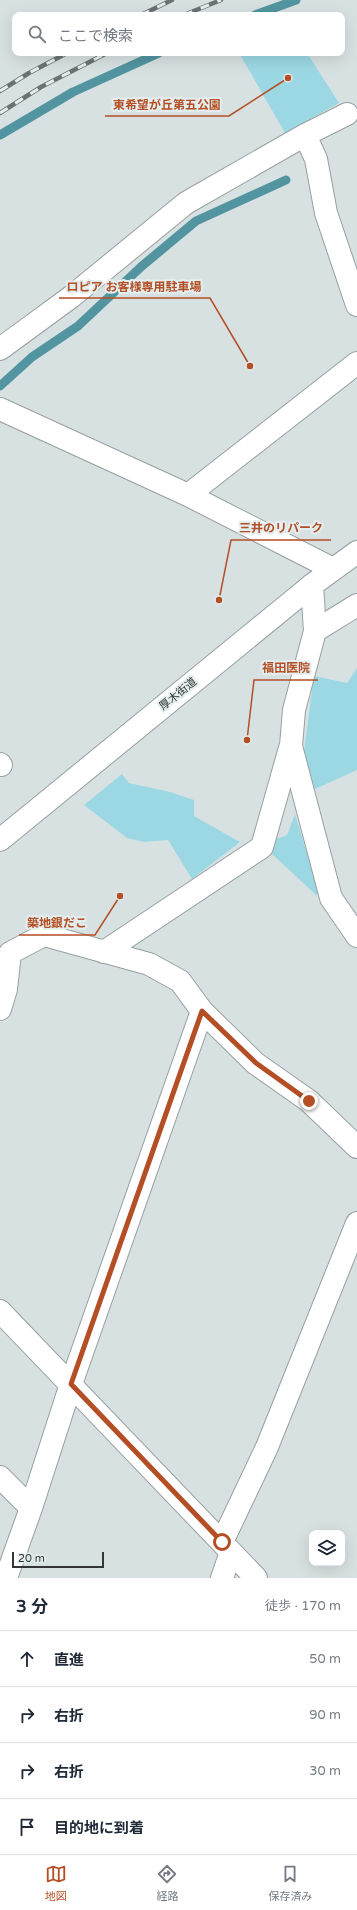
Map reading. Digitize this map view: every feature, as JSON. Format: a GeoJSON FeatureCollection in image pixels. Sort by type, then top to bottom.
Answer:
{"type":"FeatureCollection","features":[{"type":"Feature","properties":{"kind":"street"},"geometry":{"type":"LineString","coordinates":[[0,349],[71,297],[186,203],[305,135],[347,114]]}},
{"type":"Feature","properties":{"kind":"street"},"geometry":{"type":"LineString","coordinates":[[305,135],[316,159],[326,213],[357,305]]}},
{"type":"Feature","properties":{"kind":"street"},"geometry":{"type":"LineString","coordinates":[[188,495],[357,363]]}},
{"type":"Feature","properties":{"kind":"street"},"geometry":{"type":"LineString","coordinates":[[0,409],[188,495],[333,569]]}},
{"type":"Feature","properties":{"kind":"street","name":"厚木街道"},"geometry":{"type":"LineString","coordinates":[[2,835],[312,585],[357,552]]}},
{"type":"Feature","properties":{"kind":"street"},"geometry":{"type":"LineString","coordinates":[[104,952],[262,847],[291,746],[294,710],[314,631],[312,585]]}},
{"type":"Feature","properties":{"kind":"street"},"geometry":{"type":"LineString","coordinates":[[314,631],[357,605]]}},
{"type":"Feature","properties":{"kind":"street"},"geometry":{"type":"LineString","coordinates":[[291,746],[331,898],[357,936]]}},
{"type":"Feature","properties":{"kind":"street"},"geometry":{"type":"LineString","coordinates":[[0,1009],[6,989],[5,957],[44,935],[149,964],[180,981],[202,1011],[256,1063],[309,1101],[357,1147]]}},
{"type":"Feature","properties":{"kind":"street"},"geometry":{"type":"LineString","coordinates":[[6,1578],[31,1508],[71,1384],[202,1011]]}},
{"type":"Feature","properties":{"kind":"street"},"geometry":{"type":"LineString","coordinates":[[222,1578],[227,1547],[357,1223]]}},
{"type":"Feature","properties":{"kind":"street"},"geometry":{"type":"LineString","coordinates":[[0,1311],[256,1578]]}},
{"type":"Feature","properties":{"kind":"street"},"geometry":{"type":"LineString","coordinates":[[0,1477],[31,1508]]}},
{"type":"Feature","properties":{"kind":"shaded area"},"geometry":{"type":"Polygon","coordinates":[[[241,56],[309,56],[339,103],[285,133],[241,56]]]}},
{"type":"Feature","properties":{"kind":"shaded area"},"geometry":{"type":"Polygon","coordinates":[[[357,668],[357,770],[315,789],[304,751],[314,676],[347,683],[357,668]]]}},
{"type":"Feature","properties":{"kind":"shaded area"},"geometry":{"type":"Polygon","coordinates":[[[122,774],[129,783],[170,792],[194,800],[194,816],[240,842],[192,879],[168,840],[144,842],[127,838],[84,805],[122,774]]]}},
{"type":"Feature","properties":{"kind":"shaded area"},"geometry":{"type":"Polygon","coordinates":[[[295,814],[319,893],[316,895],[271,853],[274,840],[287,835],[295,814]]]}},
{"type":"Feature","properties":{"kind":"waterway"},"geometry":{"type":"LineString","coordinates":[[263,12],[296,0]]}},
{"type":"Feature","properties":{"kind":"waterway"},"geometry":{"type":"LineString","coordinates":[[0,135],[73,92],[152,56]]}},
{"type":"Feature","properties":{"kind":"waterway"},"geometry":{"type":"LineString","coordinates":[[0,386],[32,357],[78,326],[142,266],[196,221],[286,180]]}},
{"type":"Feature","properties":{"kind":"railway"},"geometry":{"type":"LineString","coordinates":[[147,12],[172,0]]}},
{"type":"Feature","properties":{"kind":"railway"},"geometry":{"type":"LineString","coordinates":[[191,12],[221,0]]}},
{"type":"Feature","properties":{"kind":"railway"},"geometry":{"type":"LineString","coordinates":[[0,91],[29,73],[61,56]]}},
{"type":"Feature","properties":{"kind":"railway"},"geometry":{"type":"LineString","coordinates":[[0,113],[41,87],[101,56]]}},
{"type":"Feature","properties":{"kind":"place","name":"東希望が丘第五公園"},"geometry":{"type":"Point","coordinates":[288,78]}},
{"type":"Feature","properties":{"kind":"place","name":"ロピア お客様専用駐車場"},"geometry":{"type":"Point","coordinates":[250,366]}},
{"type":"Feature","properties":{"kind":"place","name":"三井のリパーク"},"geometry":{"type":"Point","coordinates":[219,600]}},
{"type":"Feature","properties":{"kind":"place","name":"福田医院"},"geometry":{"type":"Point","coordinates":[247,740]}},
{"type":"Feature","properties":{"kind":"place","name":"築地銀だこ"},"geometry":{"type":"Point","coordinates":[120,896]}},
{"type":"Feature","properties":{"kind":"route"},"geometry":{"type":"LineString","coordinates":[[222,1542],[71,1384],[202,1011],[256,1063],[309,1101]]}}]}
